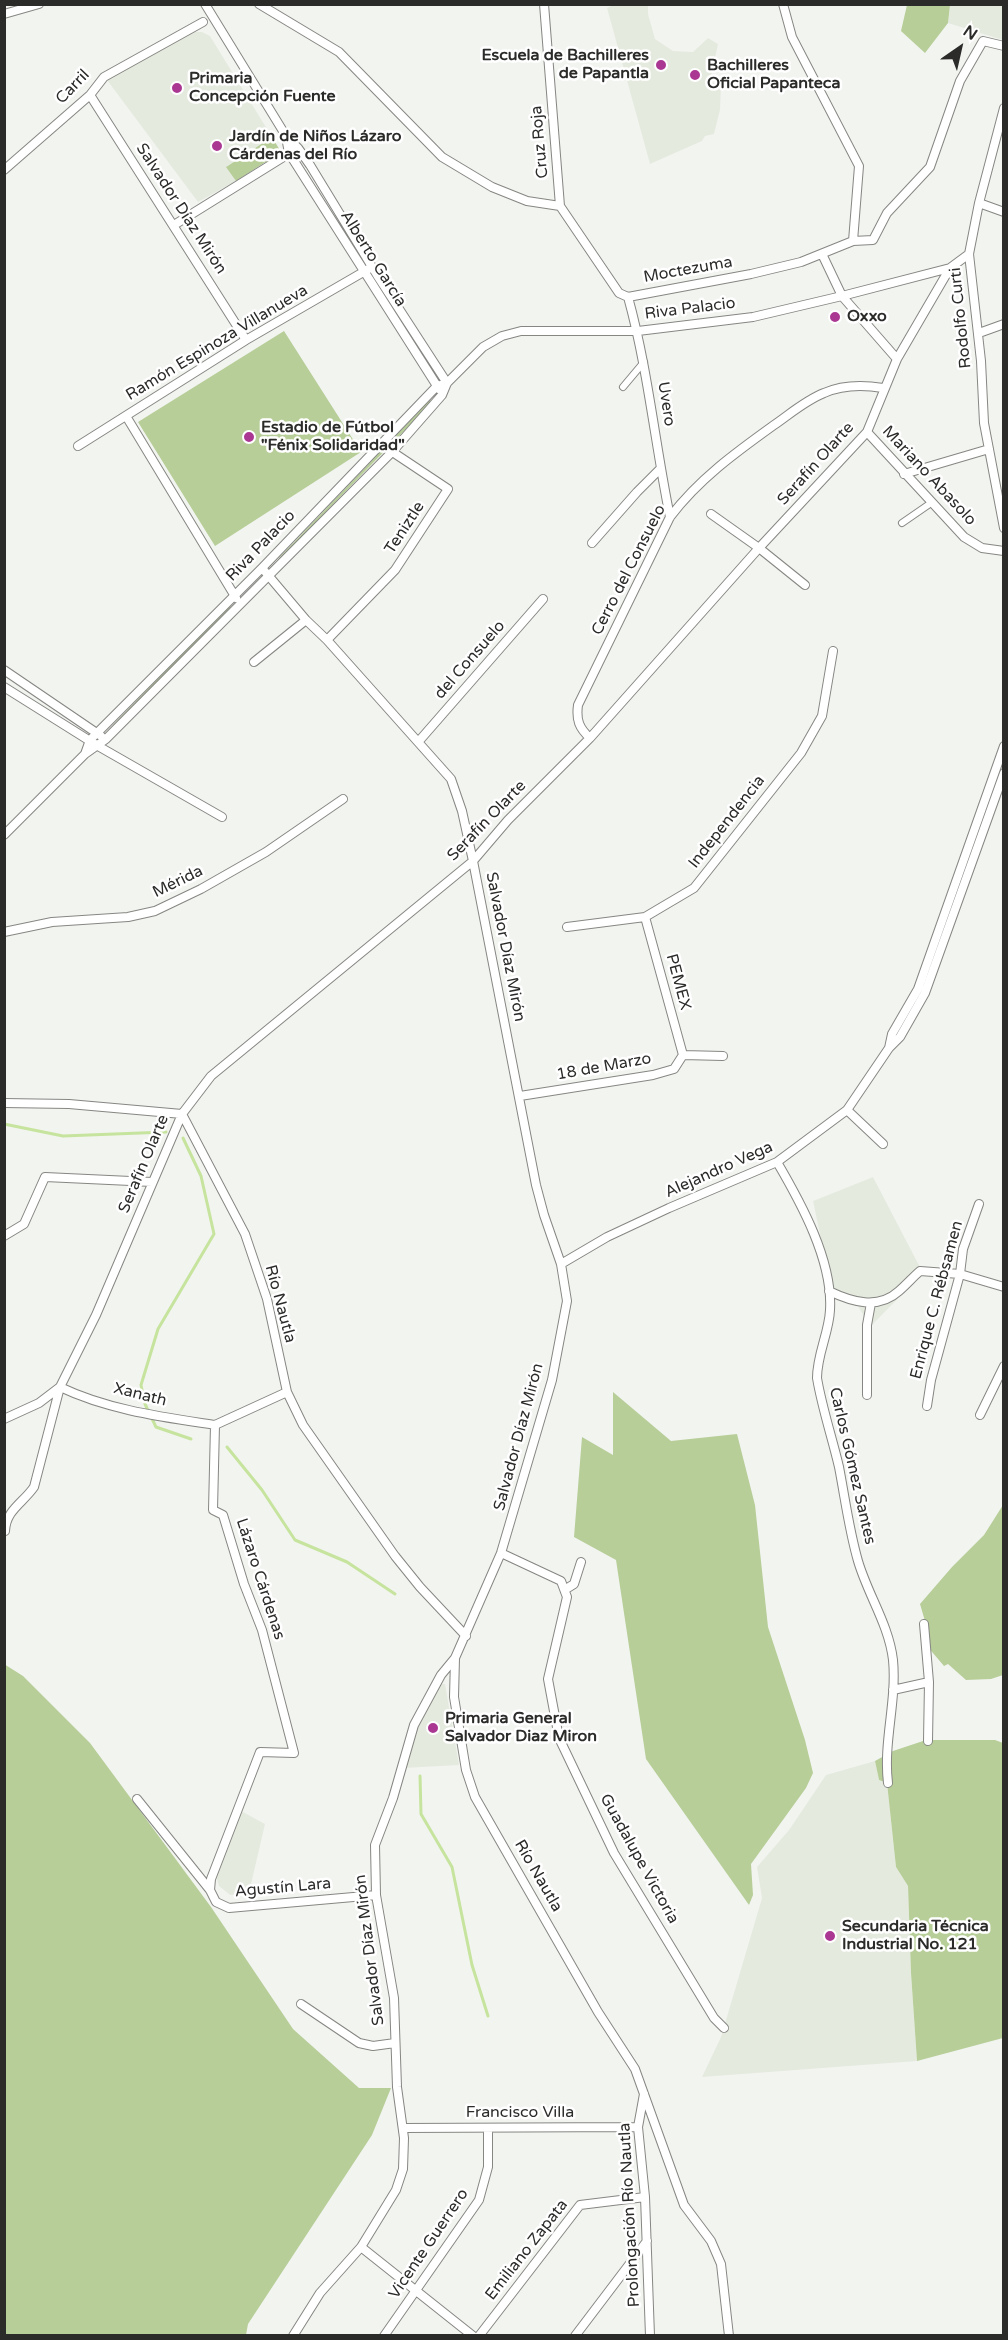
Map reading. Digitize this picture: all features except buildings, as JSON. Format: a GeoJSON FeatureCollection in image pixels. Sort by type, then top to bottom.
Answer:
{"type":"FeatureCollection","features":[{"type":"Feature","properties":{"kind":"street"},"geometry":{"type":"LineString","coordinates":[[4,14],[39,4]]}},
{"type":"Feature","properties":{"kind":"street","name":"Alberto García"},"geometry":{"type":"LineString","coordinates":[[206,4],[286,136],[298,148],[447,383]]}},
{"type":"Feature","properties":{"kind":"street"},"geometry":{"type":"LineString","coordinates":[[260,4],[339,52],[442,158],[501,191],[527,201],[560,206]]}},
{"type":"Feature","properties":{"kind":"street","name":"Cruz Roja"},"geometry":{"type":"LineString","coordinates":[[544,4],[560,206]]}},
{"type":"Feature","properties":{"kind":"street"},"geometry":{"type":"LineString","coordinates":[[783,4],[792,37],[859,166],[853,241]]}},
{"type":"Feature","properties":{"kind":"street","name":"Carril"},"geometry":{"type":"LineString","coordinates":[[4,170],[90,95],[104,77],[203,22]]}},
{"type":"Feature","properties":{"kind":"street","name":"Moctezuma"},"geometry":{"type":"LineString","coordinates":[[560,206],[619,293],[628,297],[751,274],[801,262],[853,241],[873,240],[887,213],[930,167],[960,81],[983,41],[1004,46]]}},
{"type":"Feature","properties":{"kind":"street","name":"Salvador Díaz Mirón"},"geometry":{"type":"LineString","coordinates":[[90,95],[246,340]]}},
{"type":"Feature","properties":{"kind":"street","name":"Rodolfo Curti"},"geometry":{"type":"LineString","coordinates":[[1004,108],[979,203],[969,254],[978,333],[984,423],[1004,528]]}},
{"type":"Feature","properties":{"kind":"street","name":"Alberto García"},"geometry":{"type":"LineString","coordinates":[[286,136],[289,153],[442,395]]}},
{"type":"Feature","properties":{"kind":"street"},"geometry":{"type":"LineString","coordinates":[[174,225],[298,148]]}},
{"type":"Feature","properties":{"kind":"street"},"geometry":{"type":"LineString","coordinates":[[979,203],[1004,212]]}},
{"type":"Feature","properties":{"kind":"street"},"geometry":{"type":"LineString","coordinates":[[822,254],[842,296],[897,359]]}},
{"type":"Feature","properties":{"kind":"street","name":"Serafín Olarte"},"geometry":{"type":"LineString","coordinates":[[4,1419],[39,1403],[60,1387],[96,1315],[182,1114],[211,1076],[473,861],[508,820],[590,738],[759,548],[867,432],[897,359],[950,268],[969,254]]}},
{"type":"Feature","properties":{"kind":"street","name":"Ramón Espinoza Villanueva"},"geometry":{"type":"LineString","coordinates":[[78,446],[246,340],[372,267]]}},
{"type":"Feature","properties":{"kind":"street","name":"Riva Palacio"},"geometry":{"type":"LineString","coordinates":[[4,835],[85,754],[99,746],[392,452],[442,395],[447,383],[483,347],[502,336],[520,331],[638,331],[753,317],[950,268]]}},
{"type":"Feature","properties":{"kind":"street","name":"Uvero"},"geometry":{"type":"LineString","coordinates":[[628,297],[644,361],[660,469],[670,517]]}},
{"type":"Feature","properties":{"kind":"street"},"geometry":{"type":"LineString","coordinates":[[978,333],[1004,324]]}},
{"type":"Feature","properties":{"kind":"street"},"geometry":{"type":"LineString","coordinates":[[623,387],[644,361]]}},
{"type":"Feature","properties":{"kind":"street","name":"Riva Palacio"},"geometry":{"type":"LineString","coordinates":[[85,754],[93,737],[262,568],[437,386],[447,383]]}},
{"type":"Feature","properties":{"kind":"street","name":"Cerro del Consuelo"},"geometry":{"type":"LineString","coordinates":[[590,738],[576,719],[578,705],[670,517],[686,496],[708,475],[809,400],[845,387],[884,388]]}},
{"type":"Feature","properties":{"kind":"street"},"geometry":{"type":"LineString","coordinates":[[126,416],[240,606]]}},
{"type":"Feature","properties":{"kind":"street","name":"Mariano Abasolo"},"geometry":{"type":"LineString","coordinates":[[867,432],[964,537],[982,548],[1004,550]]}},
{"type":"Feature","properties":{"kind":"street","name":"Teniztle"},"geometry":{"type":"LineString","coordinates":[[327,640],[395,570],[448,489],[381,444]]}},
{"type":"Feature","properties":{"kind":"street"},"geometry":{"type":"LineString","coordinates":[[904,474],[988,449]]}},
{"type":"Feature","properties":{"kind":"street"},"geometry":{"type":"LineString","coordinates":[[592,543],[660,469]]}},
{"type":"Feature","properties":{"kind":"street"},"geometry":{"type":"LineString","coordinates":[[902,523],[931,503]]}},
{"type":"Feature","properties":{"kind":"street"},"geometry":{"type":"LineString","coordinates":[[711,514],[805,585]]}},
{"type":"Feature","properties":{"kind":"street","name":"Salvador Díaz Mirón"},"geometry":{"type":"LineString","coordinates":[[262,568],[306,620],[327,640],[451,779],[462,811],[473,861],[536,1185],[561,1264],[567,1301],[552,1380],[501,1553],[455,1658],[441,1675],[414,1725],[393,1798],[375,1845],[376,1895],[394,1998],[403,2169],[396,2190],[361,2247],[320,2293],[293,2336]]}},
{"type":"Feature","properties":{"kind":"street","name":"del Consuelo"},"geometry":{"type":"LineString","coordinates":[[419,741],[543,599]]}},
{"type":"Feature","properties":{"kind":"street"},"geometry":{"type":"LineString","coordinates":[[254,662],[306,620]]}},
{"type":"Feature","properties":{"kind":"street","name":"Independencia"},"geometry":{"type":"LineString","coordinates":[[567,927],[645,917],[694,888],[801,753],[822,716],[833,651]]}},
{"type":"Feature","properties":{"kind":"street"},"geometry":{"type":"LineString","coordinates":[[4,670],[93,737],[99,746],[222,817]]}},
{"type":"Feature","properties":{"kind":"street"},"geometry":{"type":"LineString","coordinates":[[4,687],[93,737],[106,739]]}},
{"type":"Feature","properties":{"kind":"street","name":"Alejandro Vega"},"geometry":{"type":"LineString","coordinates":[[950,910],[975,822],[1004,746]]}},
{"type":"Feature","properties":{"kind":"street","name":"Alejandro Vega"},"geometry":{"type":"LineString","coordinates":[[561,1264],[607,1237],[777,1162],[847,1110],[889,1048],[900,1037],[921,991],[1004,773]]}},
{"type":"Feature","properties":{"kind":"street","name":"Mérida"},"geometry":{"type":"LineString","coordinates":[[4,932],[52,922],[128,916],[155,910],[201,889],[266,852],[343,799]]}},
{"type":"Feature","properties":{"kind":"street"},"geometry":{"type":"LineString","coordinates":[[975,822],[984,826]]}},
{"type":"Feature","properties":{"kind":"street","name":"PEMEX"},"geometry":{"type":"LineString","coordinates":[[645,917],[683,1055]]}},
{"type":"Feature","properties":{"kind":"street"},"geometry":{"type":"LineString","coordinates":[[683,1055],[723,1056]]}},
{"type":"Feature","properties":{"kind":"street","name":"18 de Marzo"},"geometry":{"type":"LineString","coordinates":[[520,1096],[653,1075],[674,1069],[683,1055]]}},
{"type":"Feature","properties":{"kind":"street"},"geometry":{"type":"LineString","coordinates":[[4,1103],[69,1104],[182,1114]]}},
{"type":"Feature","properties":{"kind":"street"},"geometry":{"type":"LineString","coordinates":[[847,1110],[883,1144]]}},
{"type":"Feature","properties":{"kind":"street","name":"Río Nautla"},"geometry":{"type":"LineString","coordinates":[[182,1114],[245,1234],[267,1299],[287,1392],[303,1425],[395,1556],[420,1587],[466,1636]]}},
{"type":"Feature","properties":{"kind":"street","name":"Carlos Gómez Santes"},"geometry":{"type":"LineString","coordinates":[[777,1162],[803,1208],[820,1249],[829,1291],[830,1309],[817,1364],[817,1378],[859,1562],[879,1615],[885,1624],[893,1660],[893,1690],[888,1735],[888,1783]]}},
{"type":"Feature","properties":{"kind":"street"},"geometry":{"type":"LineString","coordinates":[[4,1236],[24,1224],[45,1178],[152,1182]]}},
{"type":"Feature","properties":{"kind":"street","name":"Enrique C. Rébsamen"},"geometry":{"type":"LineString","coordinates":[[927,1406],[931,1380],[960,1274],[963,1249],[979,1203]]}},
{"type":"Feature","properties":{"kind":"street"},"geometry":{"type":"LineString","coordinates":[[829,1291],[848,1300],[883,1302],[898,1292],[920,1271],[960,1274],[1004,1287]]}},
{"type":"Feature","properties":{"kind":"street"},"geometry":{"type":"LineString","coordinates":[[867,1395],[867,1325],[871,1303]]}},
{"type":"Feature","properties":{"kind":"street"},"geometry":{"type":"LineString","coordinates":[[980,1415],[1004,1366]]}},
{"type":"Feature","properties":{"kind":"street"},"geometry":{"type":"LineString","coordinates":[[5,1531],[5,1519],[34,1487],[60,1387]]}},
{"type":"Feature","properties":{"kind":"street","name":"Xanath"},"geometry":{"type":"LineString","coordinates":[[60,1387],[73,1393],[158,1417],[215,1425]]}},
{"type":"Feature","properties":{"kind":"street"},"geometry":{"type":"LineString","coordinates":[[215,1425],[287,1392]]}},
{"type":"Feature","properties":{"kind":"street","name":"Lázaro Cárdenas"},"geometry":{"type":"LineString","coordinates":[[210,1890],[212,1879],[260,1752],[294,1753],[262,1630],[244,1584],[223,1515],[213,1510],[215,1425]]}},
{"type":"Feature","properties":{"kind":"street"},"geometry":{"type":"LineString","coordinates":[[501,1553],[561,1581],[566,1589],[574,1584],[581,1562]]}},
{"type":"Feature","properties":{"kind":"street","name":"Guadalupe Victoria"},"geometry":{"type":"LineString","coordinates":[[566,1589],[567,1597],[548,1679],[559,1738],[614,1853],[714,2018],[724,2028]]}},
{"type":"Feature","properties":{"kind":"street"},"geometry":{"type":"LineString","coordinates":[[924,1624],[929,1682],[928,1741]]}},
{"type":"Feature","properties":{"kind":"street","name":"Río Nautla"},"geometry":{"type":"LineString","coordinates":[[455,1658],[454,1697],[466,1770],[475,1797],[598,2012],[634,2069],[684,2205],[711,2241],[721,2264],[729,2336]]}},
{"type":"Feature","properties":{"kind":"street"},"geometry":{"type":"LineString","coordinates":[[893,1690],[929,1682]]}},
{"type":"Feature","properties":{"kind":"street","name":"Agustín Lara"},"geometry":{"type":"LineString","coordinates":[[137,1799],[210,1890],[216,1902],[229,1908],[376,1895]]}},
{"type":"Feature","properties":{"kind":"street"},"geometry":{"type":"LineString","coordinates":[[301,2004],[359,2043],[373,2046],[395,2043]]}},
{"type":"Feature","properties":{"kind":"street","name":"Prolongación Río Nautla"},"geometry":{"type":"LineString","coordinates":[[645,2094],[639,2127],[645,2197],[650,2336]]}},
{"type":"Feature","properties":{"kind":"street","name":"Francisco Villa"},"geometry":{"type":"LineString","coordinates":[[402,2128],[639,2127]]}},
{"type":"Feature","properties":{"kind":"street","name":"Vicente Guerrero"},"geometry":{"type":"LineString","coordinates":[[384,2336],[479,2200],[488,2167],[488,2128]]}},
{"type":"Feature","properties":{"kind":"street","name":"Emiliano Zapata"},"geometry":{"type":"LineString","coordinates":[[479,2336],[580,2205],[645,2197]]}},
{"type":"Feature","properties":{"kind":"street"},"geometry":{"type":"LineString","coordinates":[[574,2336],[647,2241]]}},
{"type":"Feature","properties":{"kind":"street"},"geometry":{"type":"LineString","coordinates":[[361,2247],[473,2336]]}},
{"type":"Feature","properties":{"kind":"shaded area"},"geometry":{"type":"Polygon","coordinates":[[[615,4],[648,5],[648,14],[655,39],[673,51],[693,52],[708,38],[718,44],[710,82],[721,85],[720,110],[714,134],[705,136],[702,141],[650,164],[607,8],[615,4]]]}},
{"type":"Feature","properties":{"kind":"shaded area"},"geometry":{"type":"Polygon","coordinates":[[[950,5],[1003,5],[1003,40],[948,23],[950,5]]]}},
{"type":"Feature","properties":{"kind":"shaded area","name":"Primaria Concepción Fuente"},"geometry":{"type":"Polygon","coordinates":[[[190,32],[202,32],[210,36],[272,137],[227,166],[236,181],[198,202],[107,80],[190,32]]]}},
{"type":"Feature","properties":{"kind":"shaded area"},"geometry":{"type":"Polygon","coordinates":[[[873,1177],[923,1273],[870,1327],[854,1299],[832,1292],[813,1201],[873,1177]]]}},
{"type":"Feature","properties":{"kind":"shaded area"},"geometry":{"type":"Polygon","coordinates":[[[438,1684],[445,1684],[459,1765],[404,1768],[415,1729],[438,1684]]]}},
{"type":"Feature","properties":{"kind":"shaded area","name":"Secundaria Técnica Industrial No. 121"},"geometry":{"type":"Polygon","coordinates":[[[875,1761],[879,1780],[887,1783],[896,1867],[908,1886],[917,2061],[702,2077],[721,2037],[762,1898],[757,1867],[789,1830],[826,1775],[875,1761]]]}},
{"type":"Feature","properties":{"kind":"shaded area"},"geometry":{"type":"Polygon","coordinates":[[[241,1811],[265,1824],[249,1893],[230,1895],[219,1886],[215,1873],[241,1811]]]}},
{"type":"Feature","properties":{"kind":"green space"},"geometry":{"type":"Polygon","coordinates":[[[907,5],[950,5],[948,23],[925,53],[901,31],[907,5]]]}},
{"type":"Feature","properties":{"kind":"green space"},"geometry":{"type":"Polygon","coordinates":[[[272,137],[281,152],[236,181],[226,167],[272,137]]]}},
{"type":"Feature","properties":{"kind":"green space","name":"Estadio de Fútbol \"Fénix Solidaridad\""},"geometry":{"type":"Polygon","coordinates":[[[284,331],[361,452],[215,546],[138,422],[284,331]]]}},
{"type":"Feature","properties":{"kind":"green space"},"geometry":{"type":"Polygon","coordinates":[[[430,400],[432,402],[279,560],[279,558],[430,400]]]}},
{"type":"Feature","properties":{"kind":"green space"},"geometry":{"type":"Polygon","coordinates":[[[229,605],[231,607],[114,726],[113,725],[229,605]]]}},
{"type":"Feature","properties":{"kind":"green space"},"geometry":{"type":"Polygon","coordinates":[[[613,1392],[671,1441],[737,1434],[755,1505],[768,1627],[805,1740],[813,1773],[806,1788],[751,1864],[753,1895],[749,1905],[646,1759],[616,1560],[574,1537],[582,1437],[613,1455],[613,1392]]]}},
{"type":"Feature","properties":{"kind":"green space"},"geometry":{"type":"Polygon","coordinates":[[[1003,1505],[1003,1675],[991,1679],[966,1680],[948,1664],[944,1666],[927,1646],[927,1628],[920,1604],[984,1535],[1003,1505]]]}},
{"type":"Feature","properties":{"kind":"green space"},"geometry":{"type":"Polygon","coordinates":[[[4,1664],[23,1676],[90,1743],[211,1907],[293,2029],[359,2088],[391,2088],[372,2135],[248,2324],[246,2335],[5,2335],[4,1664]]]}},
{"type":"Feature","properties":{"kind":"green space"},"geometry":{"type":"Polygon","coordinates":[[[926,1740],[995,1740],[1003,1743],[1003,2038],[917,2061],[908,1886],[896,1867],[887,1783],[879,1780],[875,1761],[893,1751],[926,1740]]]}},
{"type":"Feature","properties":{"kind":"waterway"},"geometry":{"type":"LineString","coordinates":[[4,1124],[63,1136],[166,1132]]}},
{"type":"Feature","properties":{"kind":"waterway"},"geometry":{"type":"LineString","coordinates":[[183,1138],[201,1176],[214,1234],[158,1329],[141,1385],[145,1404],[156,1427],[191,1439]]}},
{"type":"Feature","properties":{"kind":"waterway"},"geometry":{"type":"LineString","coordinates":[[227,1447],[262,1490],[295,1540],[347,1562],[395,1594]]}},
{"type":"Feature","properties":{"kind":"waterway"},"geometry":{"type":"LineString","coordinates":[[420,1776],[421,1814],[452,1867],[472,1965],[488,2016]]}},
{"type":"Feature","properties":{"kind":"place","name":"Escuela de Bachilleres de Papantla"},"geometry":{"type":"Point","coordinates":[661,65]}},
{"type":"Feature","properties":{"kind":"place","name":"Bachilleres Oficial Papanteca"},"geometry":{"type":"Point","coordinates":[695,75]}},
{"type":"Feature","properties":{"kind":"place","name":"Primaria Concepción Fuente"},"geometry":{"type":"Point","coordinates":[177,88]}},
{"type":"Feature","properties":{"kind":"place","name":"Jardín de Niños Lázaro Cárdenas del Río"},"geometry":{"type":"Point","coordinates":[217,146]}},
{"type":"Feature","properties":{"kind":"place","name":"Oxxo"},"geometry":{"type":"Point","coordinates":[835,317]}},
{"type":"Feature","properties":{"kind":"place","name":"Estadio de Fútbol \"Fénix Solidaridad\""},"geometry":{"type":"Point","coordinates":[249,437]}},
{"type":"Feature","properties":{"kind":"place","name":"Primaria General Salvador Diaz Miron"},"geometry":{"type":"Point","coordinates":[433,1728]}},
{"type":"Feature","properties":{"kind":"place","name":"Secundaria Técnica Industrial No. 121"},"geometry":{"type":"Point","coordinates":[830,1936]}}]}
